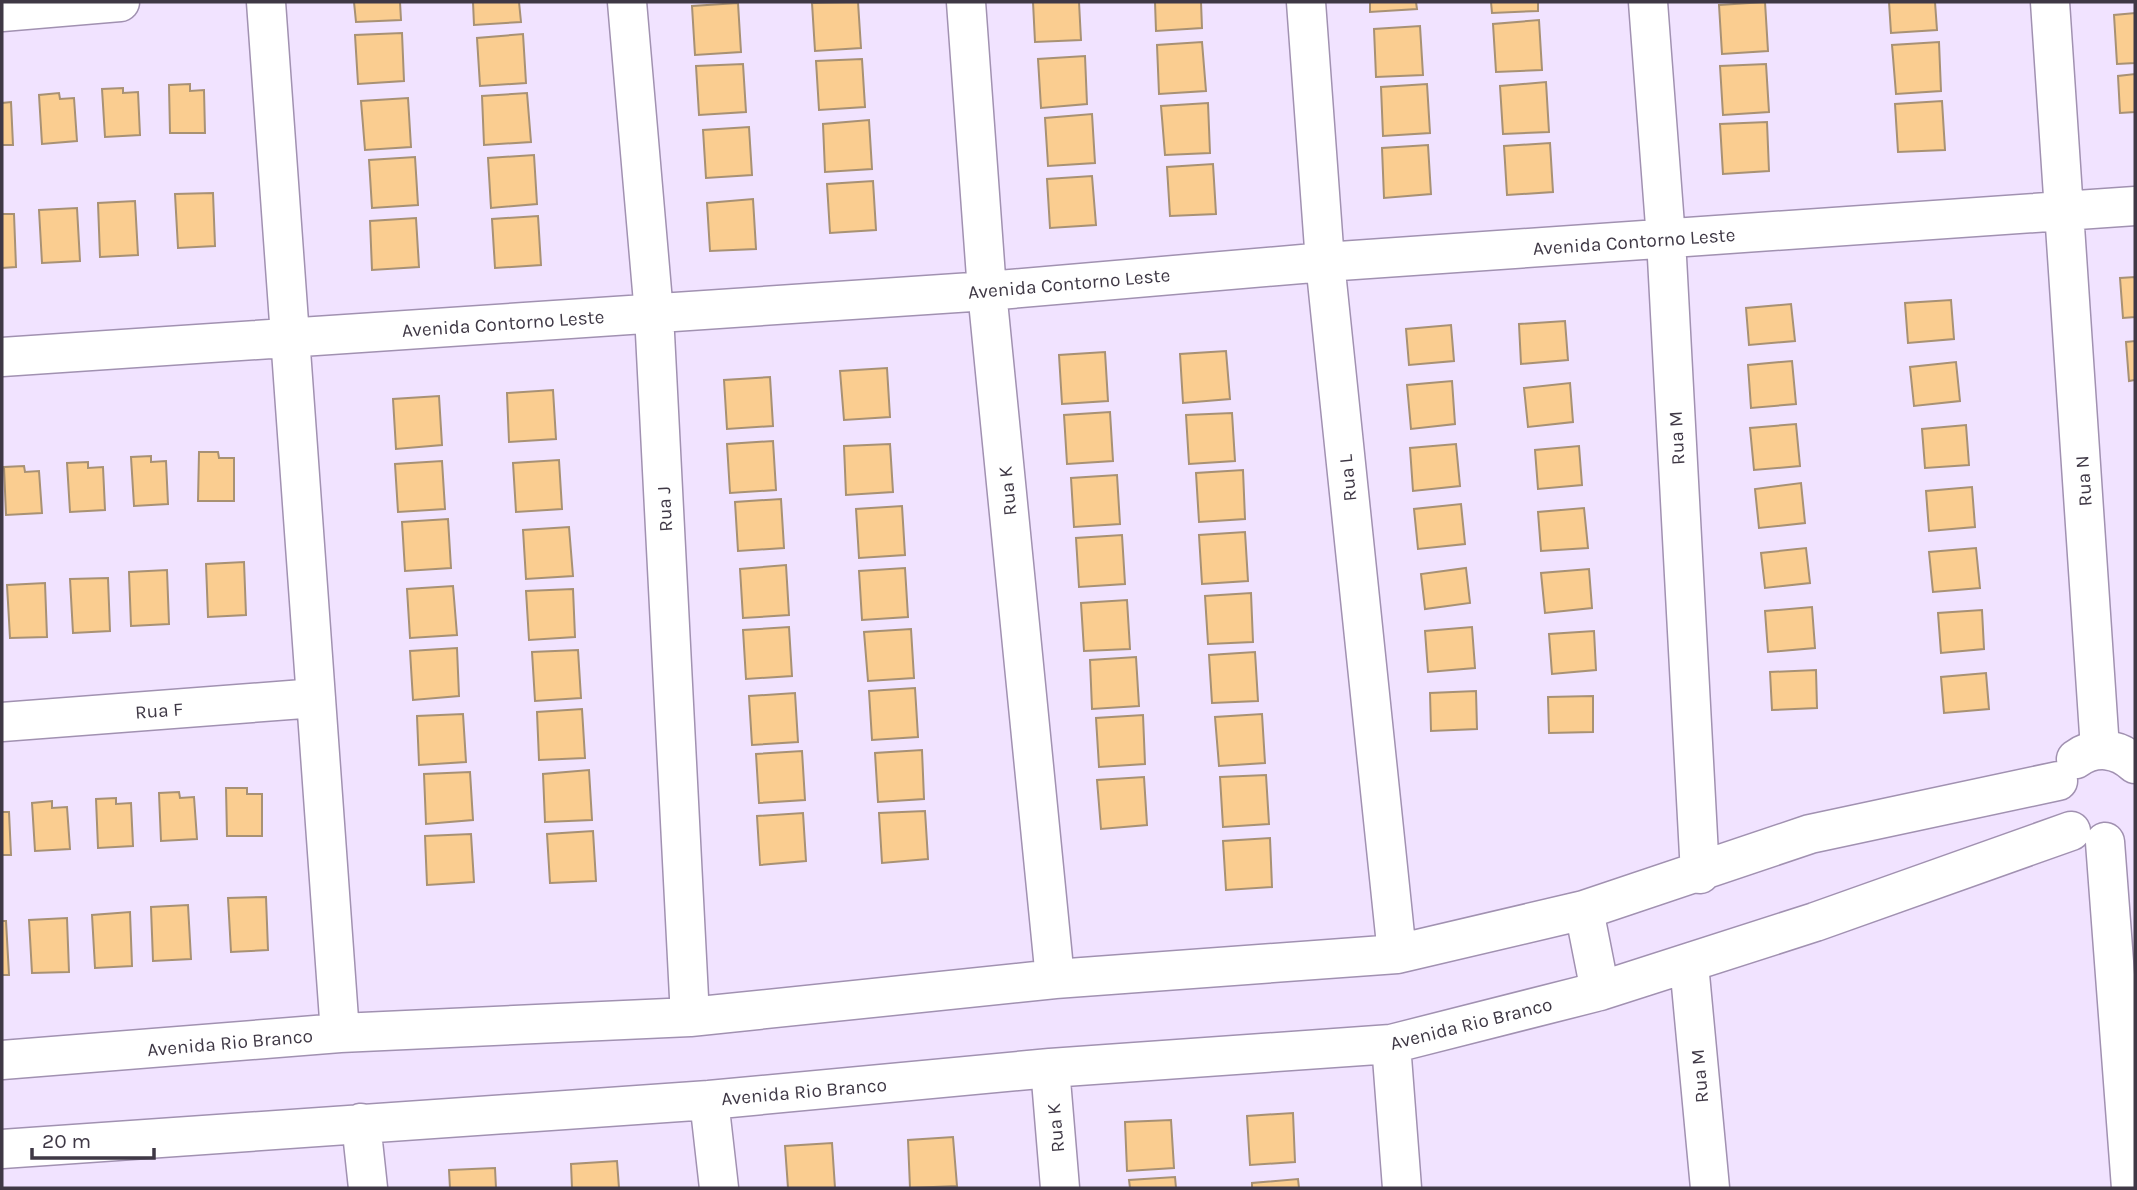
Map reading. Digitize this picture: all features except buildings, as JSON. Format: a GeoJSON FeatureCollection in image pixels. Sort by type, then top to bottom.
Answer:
{"type":"FeatureCollection","features":[{"type":"Feature","properties":{"kind":"street"},"geometry":{"type":"LineString","coordinates":[[2,12],[120,2]]}},
{"type":"Feature","properties":{"kind":"street"},"geometry":{"type":"LineString","coordinates":[[266,2],[340,1033]]}},
{"type":"Feature","properties":{"kind":"street","name":"Rua J"},"geometry":{"type":"LineString","coordinates":[[627,2],[654,314],[690,1017]]}},
{"type":"Feature","properties":{"kind":"street","name":"Rua K"},"geometry":{"type":"LineString","coordinates":[[965,2],[987,291],[1055,979]]}},
{"type":"Feature","properties":{"kind":"street","name":"Rua L"},"geometry":{"type":"LineString","coordinates":[[1306,2],[1325,262],[1397,954]]}},
{"type":"Feature","properties":{"kind":"street","name":"Rua M"},"geometry":{"type":"LineString","coordinates":[[1648,2],[1665,239],[1700,874]]}},
{"type":"Feature","properties":{"kind":"street","name":"Rua N"},"geometry":{"type":"LineString","coordinates":[[2050,2],[2066,212],[2126,759]]}},
{"type":"Feature","properties":{"kind":"street","name":"Avenida Contorno Leste"},"geometry":{"type":"LineString","coordinates":[[2,357],[987,291],[1325,262],[2135,206]]}},
{"type":"Feature","properties":{"kind":"street","name":"Rua F"},"geometry":{"type":"LineString","coordinates":[[2,722],[316,698]]}},
{"type":"Feature","properties":{"kind":"street"},"geometry":{"type":"LineString","coordinates":[[2126,759],[2082,754],[2067,765],[2058,781],[2056,799],[2060,816],[2104,834],[2131,1188]]}},
{"type":"Feature","properties":{"kind":"street","name":"Avenida Rio Branco"},"geometry":{"type":"LineString","coordinates":[[2,1060],[340,1033],[690,1017],[1055,979],[1397,954],[1584,911],[1700,874],[1810,834],[2058,781]]}},
{"type":"Feature","properties":{"kind":"street","name":"Avenida Rio Branco"},"geometry":{"type":"LineString","coordinates":[[2,1150],[709,1100],[1050,1068],[1391,1044],[1600,991],[2104,834]]}},
{"type":"Feature","properties":{"kind":"street"},"geometry":{"type":"LineString","coordinates":[[1584,911],[1600,991]]}},
{"type":"Feature","properties":{"kind":"street","name":"Rua M"},"geometry":{"type":"LineString","coordinates":[[1689,964],[1710,1188]]}},
{"type":"Feature","properties":{"kind":"street"},"geometry":{"type":"LineString","coordinates":[[1391,1044],[1402,1188]]}},
{"type":"Feature","properties":{"kind":"street","name":"Rua K"},"geometry":{"type":"LineString","coordinates":[[1050,1068],[1060,1188]]}},
{"type":"Feature","properties":{"kind":"street"},"geometry":{"type":"LineString","coordinates":[[709,1100],[719,1188]]}},
{"type":"Feature","properties":{"kind":"street"},"geometry":{"type":"LineString","coordinates":[[361,1123],[368,1188]]}}]}
